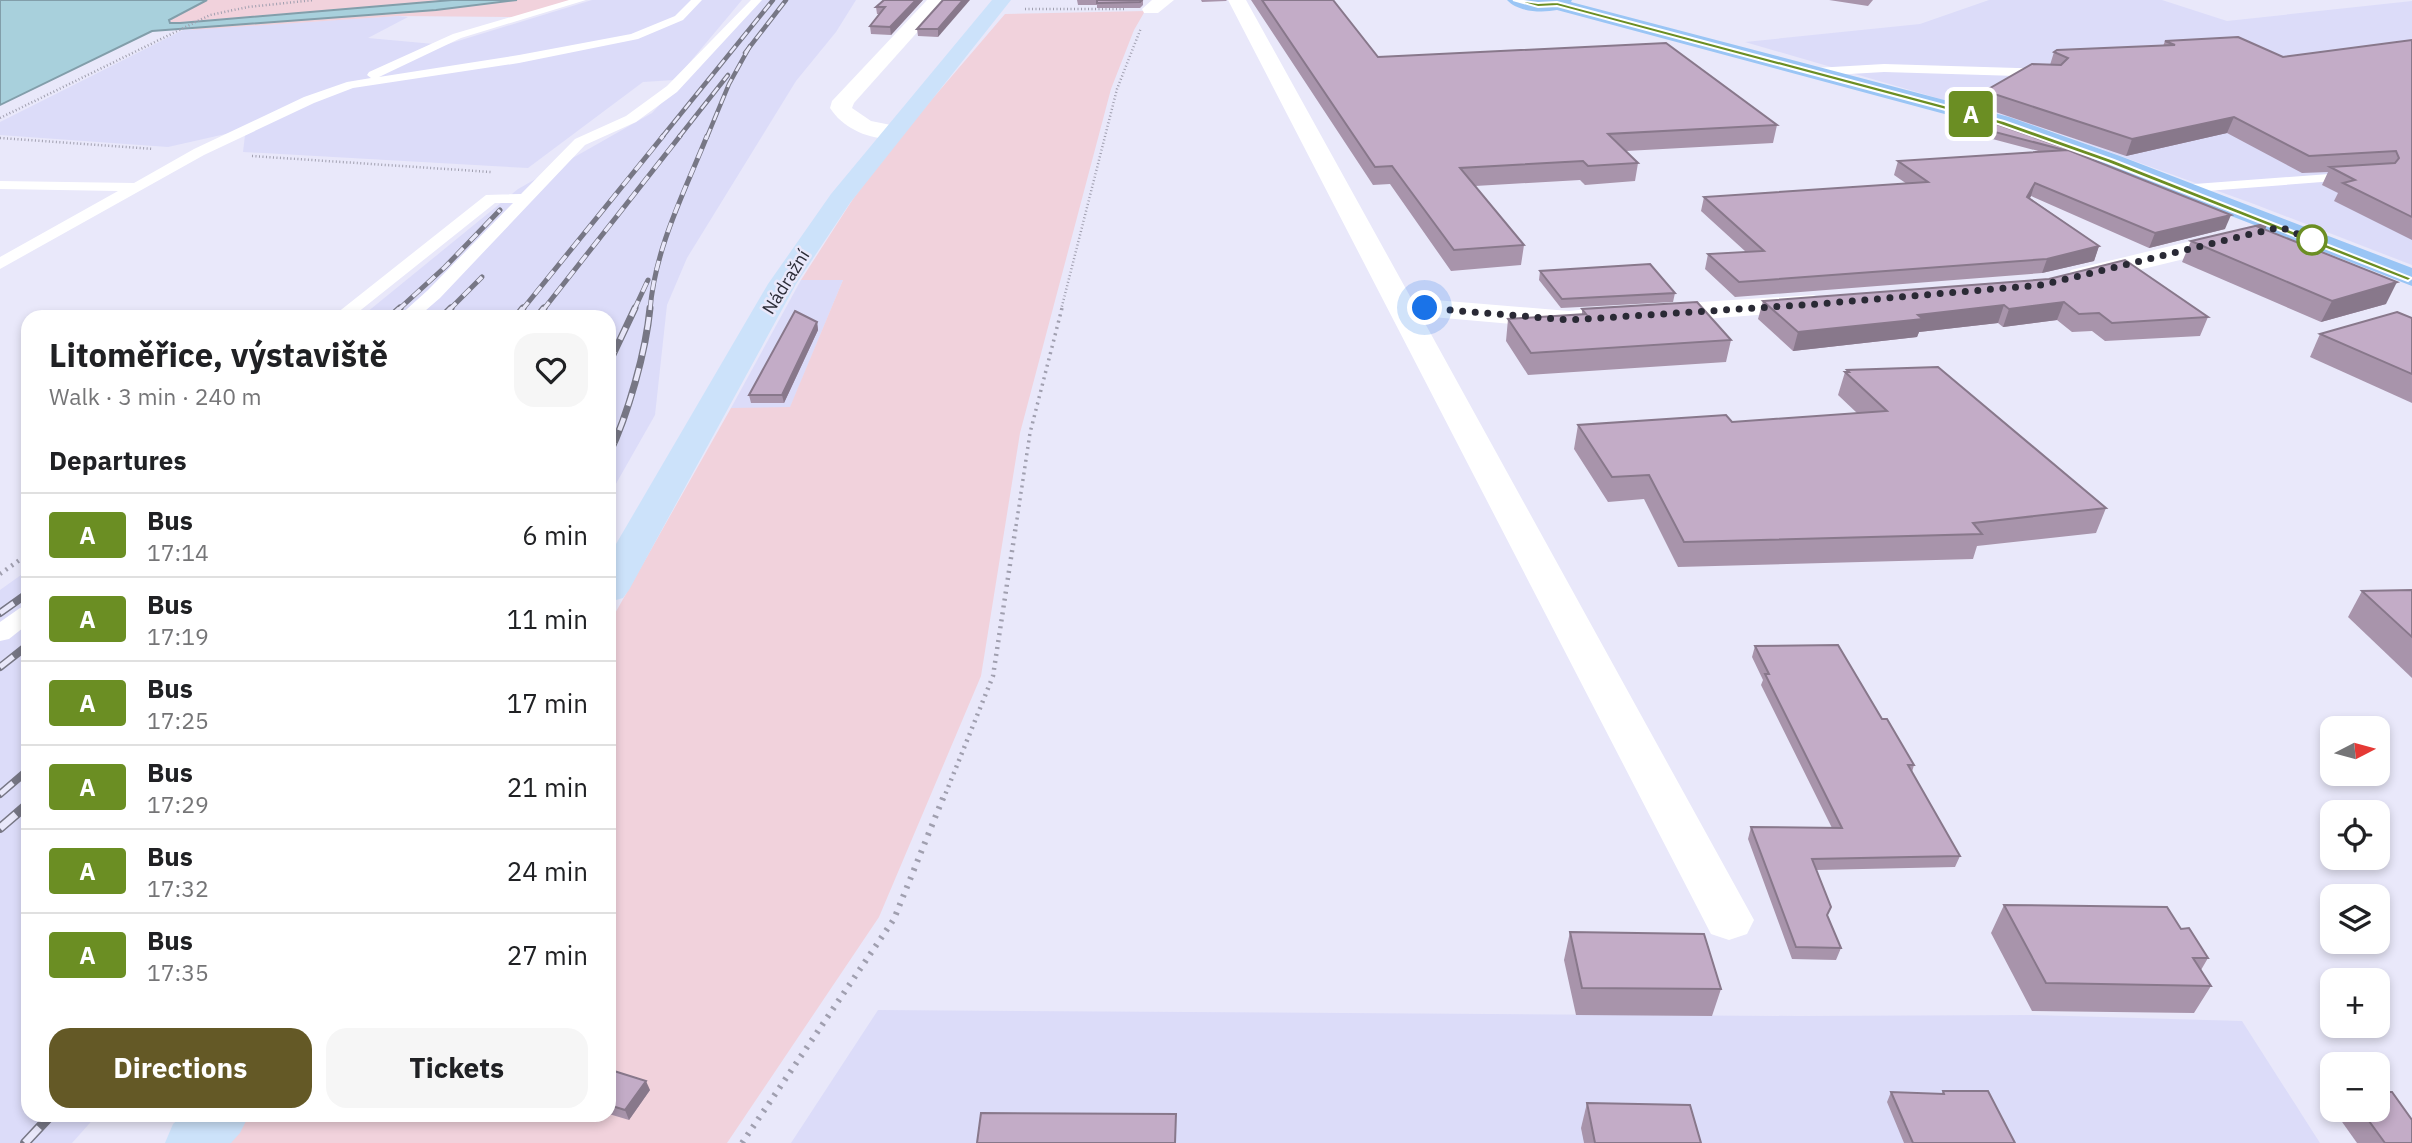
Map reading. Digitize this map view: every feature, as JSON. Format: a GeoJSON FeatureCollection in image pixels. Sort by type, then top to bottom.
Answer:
{"type":"FeatureCollection","features":[{"type":"Feature","properties":{"kind":"main road"},"geometry":{"type":"LineString","coordinates":[[1516,0],[1538,5],[1560,2],[2001,122],[2412,278]]}},
{"type":"Feature","properties":{"kind":"main road","name":"Nádražní"},"geometry":{"type":"LineString","coordinates":[[616,578],[782,284],[840,199],[893,131],[999,5]]}},
{"type":"Feature","properties":{"kind":"main road"},"geometry":{"type":"LineString","coordinates":[[194,1143],[214,1122]]}},
{"type":"Feature","properties":{"kind":"street"},"geometry":{"type":"LineString","coordinates":[[893,131],[863,127],[846,117],[841,108],[843,101],[937,0]]}},
{"type":"Feature","properties":{"kind":"street"},"geometry":{"type":"LineString","coordinates":[[1237,0],[1729,919]]}},
{"type":"Feature","properties":{"kind":"street"},"geometry":{"type":"LineString","coordinates":[[2056,282],[2280,227]]}},
{"type":"Feature","properties":{"kind":"street"},"geometry":{"type":"LineString","coordinates":[[1401,306],[1569,320],[1827,303]]}},
{"type":"Feature","properties":{"kind":"lane"},"geometry":{"type":"LineString","coordinates":[[0,264],[199,152],[309,100],[351,85],[457,36],[581,0]]}},
{"type":"Feature","properties":{"kind":"lane"},"geometry":{"type":"LineString","coordinates":[[351,85],[507,61],[634,37],[679,18],[697,0]]}},
{"type":"Feature","properties":{"kind":"lane"},"geometry":{"type":"LineString","coordinates":[[415,310],[434,294],[580,142],[631,119],[671,89],[757,0]]}},
{"type":"Feature","properties":{"kind":"lane"},"geometry":{"type":"LineString","coordinates":[[1815,72],[1884,68],[2054,74]]}},
{"type":"Feature","properties":{"kind":"lane"},"geometry":{"type":"LineString","coordinates":[[2181,189],[2368,175]]}},
{"type":"Feature","properties":{"kind":"lane"},"geometry":{"type":"LineString","coordinates":[[0,185],[138,187]]}},
{"type":"Feature","properties":{"kind":"lane"},"geometry":{"type":"LineString","coordinates":[[350,310],[491,198],[525,199]]}},
{"type":"Feature","properties":{"kind":"lane"},"geometry":{"type":"LineString","coordinates":[[0,634],[21,618]]}},
{"type":"Feature","properties":{"kind":"path"},"geometry":{"type":"LineString","coordinates":[[0,118],[197,20],[224,11],[273,2],[314,0]]}},
{"type":"Feature","properties":{"kind":"path"},"geometry":{"type":"LineString","coordinates":[[742,1143],[894,919],[993,677],[1030,433],[1117,89],[1158,5],[999,5]]}},
{"type":"Feature","properties":{"kind":"path"},"geometry":{"type":"LineString","coordinates":[[0,138],[516,174],[522,178],[491,198]]}},
{"type":"Feature","properties":{"kind":"path"},"geometry":{"type":"LineString","coordinates":[[0,574],[21,559]]}},
{"type":"Feature","properties":{"kind":"shaded area"},"geometry":{"type":"Polygon","coordinates":[[[0,0],[207,0],[169,20],[170,23],[180,23],[452,0],[517,0],[436,10],[152,31],[0,105],[0,0]]]}},
{"type":"Feature","properties":{"kind":"shaded area"},"geometry":{"type":"Polygon","coordinates":[[[207,0],[452,0],[169,23],[207,0]]]}},
{"type":"Feature","properties":{"kind":"shaded area"},"geometry":{"type":"Polygon","coordinates":[[[517,0],[572,0],[516,17],[398,16],[190,30],[203,26],[436,10],[517,0]]]}},
{"type":"Feature","properties":{"kind":"shaded area"},"geometry":{"type":"Polygon","coordinates":[[[592,0],[742,0],[675,80],[643,82],[528,168],[243,152],[245,135],[230,133],[168,147],[0,135],[0,122],[183,30],[398,16],[408,17],[368,38],[445,45],[592,0]]]}},
{"type":"Feature","properties":{"kind":"shaded area"},"geometry":{"type":"Polygon","coordinates":[[[758,0],[856,0],[836,32],[796,81],[687,258],[667,305],[655,415],[616,484],[616,310],[370,310],[518,189],[652,113],[758,0]]]}},
{"type":"Feature","properties":{"kind":"shaded area"},"geometry":{"type":"Polygon","coordinates":[[[1989,0],[2162,0],[2227,21],[2412,1],[2412,265],[2254,204],[2054,132],[1745,42],[1920,24],[1989,0]]]}},
{"type":"Feature","properties":{"kind":"shaded area"},"geometry":{"type":"Polygon","coordinates":[[[1145,11],[1134,30],[1111,89],[1020,433],[981,676],[879,917],[727,1143],[225,1143],[244,1122],[616,1122],[616,612],[731,408],[790,407],[843,280],[801,280],[853,199],[904,132],[1005,14],[1145,11]]]}},
{"type":"Feature","properties":{"kind":"shaded area"},"geometry":{"type":"Polygon","coordinates":[[[801,280],[843,280],[790,408],[731,408],[801,280]]]}},
{"type":"Feature","properties":{"kind":"shaded area"},"geometry":{"type":"Polygon","coordinates":[[[21,575],[21,1122],[91,1122],[72,1143],[0,1143],[0,590],[21,575]]]}},
{"type":"Feature","properties":{"kind":"shaded area"},"geometry":{"type":"Polygon","coordinates":[[[878,1010],[2033,1015],[2242,1021],[2320,1143],[791,1143],[878,1010]]]}},
{"type":"Feature","properties":{"kind":"building"},"geometry":{"type":"Polygon","coordinates":[[[884,0],[916,0],[890,27],[870,26],[885,7],[876,7],[884,0]]]}},
{"type":"Feature","properties":{"kind":"building"},"geometry":{"type":"Polygon","coordinates":[[[943,0],[963,0],[938,29],[917,29],[943,0]]]}},
{"type":"Feature","properties":{"kind":"building"},"geometry":{"type":"Polygon","coordinates":[[[1097,0],[1142,0],[1097,3],[1097,0]]]}},
{"type":"Feature","properties":{"kind":"building"},"geometry":{"type":"Polygon","coordinates":[[[1262,0],[1333,0],[1378,57],[1666,43],[1777,125],[1608,134],[1638,163],[1588,166],[1583,161],[1460,168],[1524,245],[1454,250],[1392,166],[1375,167],[1262,0]]]}},
{"type":"Feature","properties":{"kind":"building"},"geometry":{"type":"Polygon","coordinates":[[[2238,37],[2283,57],[2412,40],[2412,217],[2343,183],[2355,180],[2330,167],[2395,163],[2399,158],[2396,151],[2309,156],[2234,117],[2132,139],[1985,91],[2032,64],[2061,65],[2068,58],[2054,52],[2057,50],[2175,45],[2165,41],[2238,37]]]}},
{"type":"Feature","properties":{"kind":"building"},"geometry":{"type":"Polygon","coordinates":[[[1959,114],[1994,123],[2091,157],[1949,120],[1959,114]]]}},
{"type":"Feature","properties":{"kind":"building"},"geometry":{"type":"Polygon","coordinates":[[[2068,150],[2231,215],[2155,233],[2035,183],[2027,197],[2099,246],[2047,259],[1739,282],[1708,254],[1764,251],[1704,197],[1928,182],[1898,161],[2068,150]]]}},
{"type":"Feature","properties":{"kind":"building"},"geometry":{"type":"Polygon","coordinates":[[[2268,223],[2256,226],[2397,282],[2332,301],[2191,241],[2268,223]]]}},
{"type":"Feature","properties":{"kind":"building"},"geometry":{"type":"Polygon","coordinates":[[[2125,260],[2208,317],[2112,323],[2099,313],[2079,314],[2064,302],[2009,309],[2004,305],[1918,315],[1923,319],[1798,332],[1763,301],[2049,279],[2125,260]]]}},
{"type":"Feature","properties":{"kind":"building"},"geometry":{"type":"Polygon","coordinates":[[[1650,264],[1675,293],[1562,299],[1540,271],[1650,264]]]}},
{"type":"Feature","properties":{"kind":"building"},"geometry":{"type":"Polygon","coordinates":[[[1697,302],[1731,340],[1531,353],[1508,319],[1586,314],[1582,309],[1697,302]]]}},
{"type":"Feature","properties":{"kind":"building"},"geometry":{"type":"Polygon","coordinates":[[[795,311],[817,322],[782,395],[749,395],[795,311]]]}},
{"type":"Feature","properties":{"kind":"building"},"geometry":{"type":"Polygon","coordinates":[[[2397,312],[2412,318],[2412,374],[2320,334],[2397,312]]]}},
{"type":"Feature","properties":{"kind":"building"},"geometry":{"type":"Polygon","coordinates":[[[1938,367],[2106,508],[1973,523],[1982,534],[1684,542],[1649,475],[1612,477],[1578,425],[1726,415],[1732,422],[1887,411],[1845,372],[1938,367]]]}},
{"type":"Feature","properties":{"kind":"building"},"geometry":{"type":"Polygon","coordinates":[[[2412,590],[2412,637],[2362,591],[2412,590]]]}},
{"type":"Feature","properties":{"kind":"building"},"geometry":{"type":"Polygon","coordinates":[[[1838,645],[1882,719],[1887,719],[1914,765],[1908,765],[1960,856],[1812,859],[1831,907],[1827,915],[1841,948],[1796,947],[1751,827],[1842,828],[1765,674],[1769,674],[1755,646],[1838,645]]]}},
{"type":"Feature","properties":{"kind":"building"},"geometry":{"type":"Polygon","coordinates":[[[2004,905],[2167,907],[2181,929],[2189,928],[2208,958],[2193,958],[2211,986],[2046,983],[2004,905]]]}},
{"type":"Feature","properties":{"kind":"building"},"geometry":{"type":"Polygon","coordinates":[[[1570,932],[1704,934],[1721,989],[1582,988],[1570,932]]]}},
{"type":"Feature","properties":{"kind":"building"},"geometry":{"type":"Polygon","coordinates":[[[616,1072],[646,1081],[625,1110],[616,1107],[616,1072]]]}},
{"type":"Feature","properties":{"kind":"building"},"geometry":{"type":"Polygon","coordinates":[[[1943,1091],[1988,1091],[2015,1143],[1913,1143],[1891,1092],[1944,1094],[1943,1091]]]}},
{"type":"Feature","properties":{"kind":"building"},"geometry":{"type":"Polygon","coordinates":[[[2392,1092],[2412,1120],[2412,1143],[2385,1143],[2370,1122],[2390,1122],[2392,1092]]]}},
{"type":"Feature","properties":{"kind":"building"},"geometry":{"type":"Polygon","coordinates":[[[1587,1103],[1690,1105],[1701,1143],[1595,1143],[1587,1103]]]}},
{"type":"Feature","properties":{"kind":"building"},"geometry":{"type":"Polygon","coordinates":[[[981,1113],[1176,1114],[1175,1143],[977,1143],[981,1113]]]}},
{"type":"Feature","properties":{"kind":"railway"},"geometry":{"type":"LineString","coordinates":[[662,137],[773,0]]}},
{"type":"Feature","properties":{"kind":"railway"},"geometry":{"type":"LineString","coordinates":[[749,48],[786,0]]}},
{"type":"Feature","properties":{"kind":"railway"},"geometry":{"type":"LineString","coordinates":[[707,137],[729,84],[749,48]]}},
{"type":"Feature","properties":{"kind":"railway"},"geometry":{"type":"LineString","coordinates":[[745,53],[749,48]]}},
{"type":"Feature","properties":{"kind":"railway"},"geometry":{"type":"LineString","coordinates":[[679,137],[728,75]]}},
{"type":"Feature","properties":{"kind":"railway"},"geometry":{"type":"LineString","coordinates":[[522,310],[663,136]]}},
{"type":"Feature","properties":{"kind":"railway"},"geometry":{"type":"LineString","coordinates":[[543,310],[680,136]]}},
{"type":"Feature","properties":{"kind":"railway"},"geometry":{"type":"LineString","coordinates":[[650,310],[664,243],[707,136]]}},
{"type":"Feature","properties":{"kind":"railway"},"geometry":{"type":"LineString","coordinates":[[398,310],[445,267],[500,210]]}},
{"type":"Feature","properties":{"kind":"railway"},"geometry":{"type":"LineString","coordinates":[[449,310],[482,277]]}},
{"type":"Feature","properties":{"kind":"railway"},"geometry":{"type":"LineString","coordinates":[[634,310],[648,280]]}},
{"type":"Feature","properties":{"kind":"railway"},"geometry":{"type":"LineString","coordinates":[[616,348],[635,308]]}},
{"type":"Feature","properties":{"kind":"railway"},"geometry":{"type":"LineString","coordinates":[[616,438],[635,382],[650,308]]}},
{"type":"Feature","properties":{"kind":"railway"},"geometry":{"type":"LineString","coordinates":[[0,613],[21,598]]}},
{"type":"Feature","properties":{"kind":"railway"},"geometry":{"type":"LineString","coordinates":[[0,667],[21,650]]}},
{"type":"Feature","properties":{"kind":"railway"},"geometry":{"type":"LineString","coordinates":[[0,794],[21,776]]}},
{"type":"Feature","properties":{"kind":"railway"},"geometry":{"type":"LineString","coordinates":[[0,828],[21,810]]}},
{"type":"Feature","properties":{"kind":"railway"},"geometry":{"type":"LineString","coordinates":[[25,1143],[44,1122]]}},
{"type":"Feature","properties":{"kind":"bus line","name":"A"},"geometry":{"type":"LineString","coordinates":[[1516,0],[1538,5],[1557,4],[2001,122],[2412,278]]}},
{"type":"Feature","properties":{"kind":"route"},"geometry":{"type":"LineString","coordinates":[[1425,308],[1569,320],[1859,301],[2042,285],[2280,227],[2312,240]]}}]}
